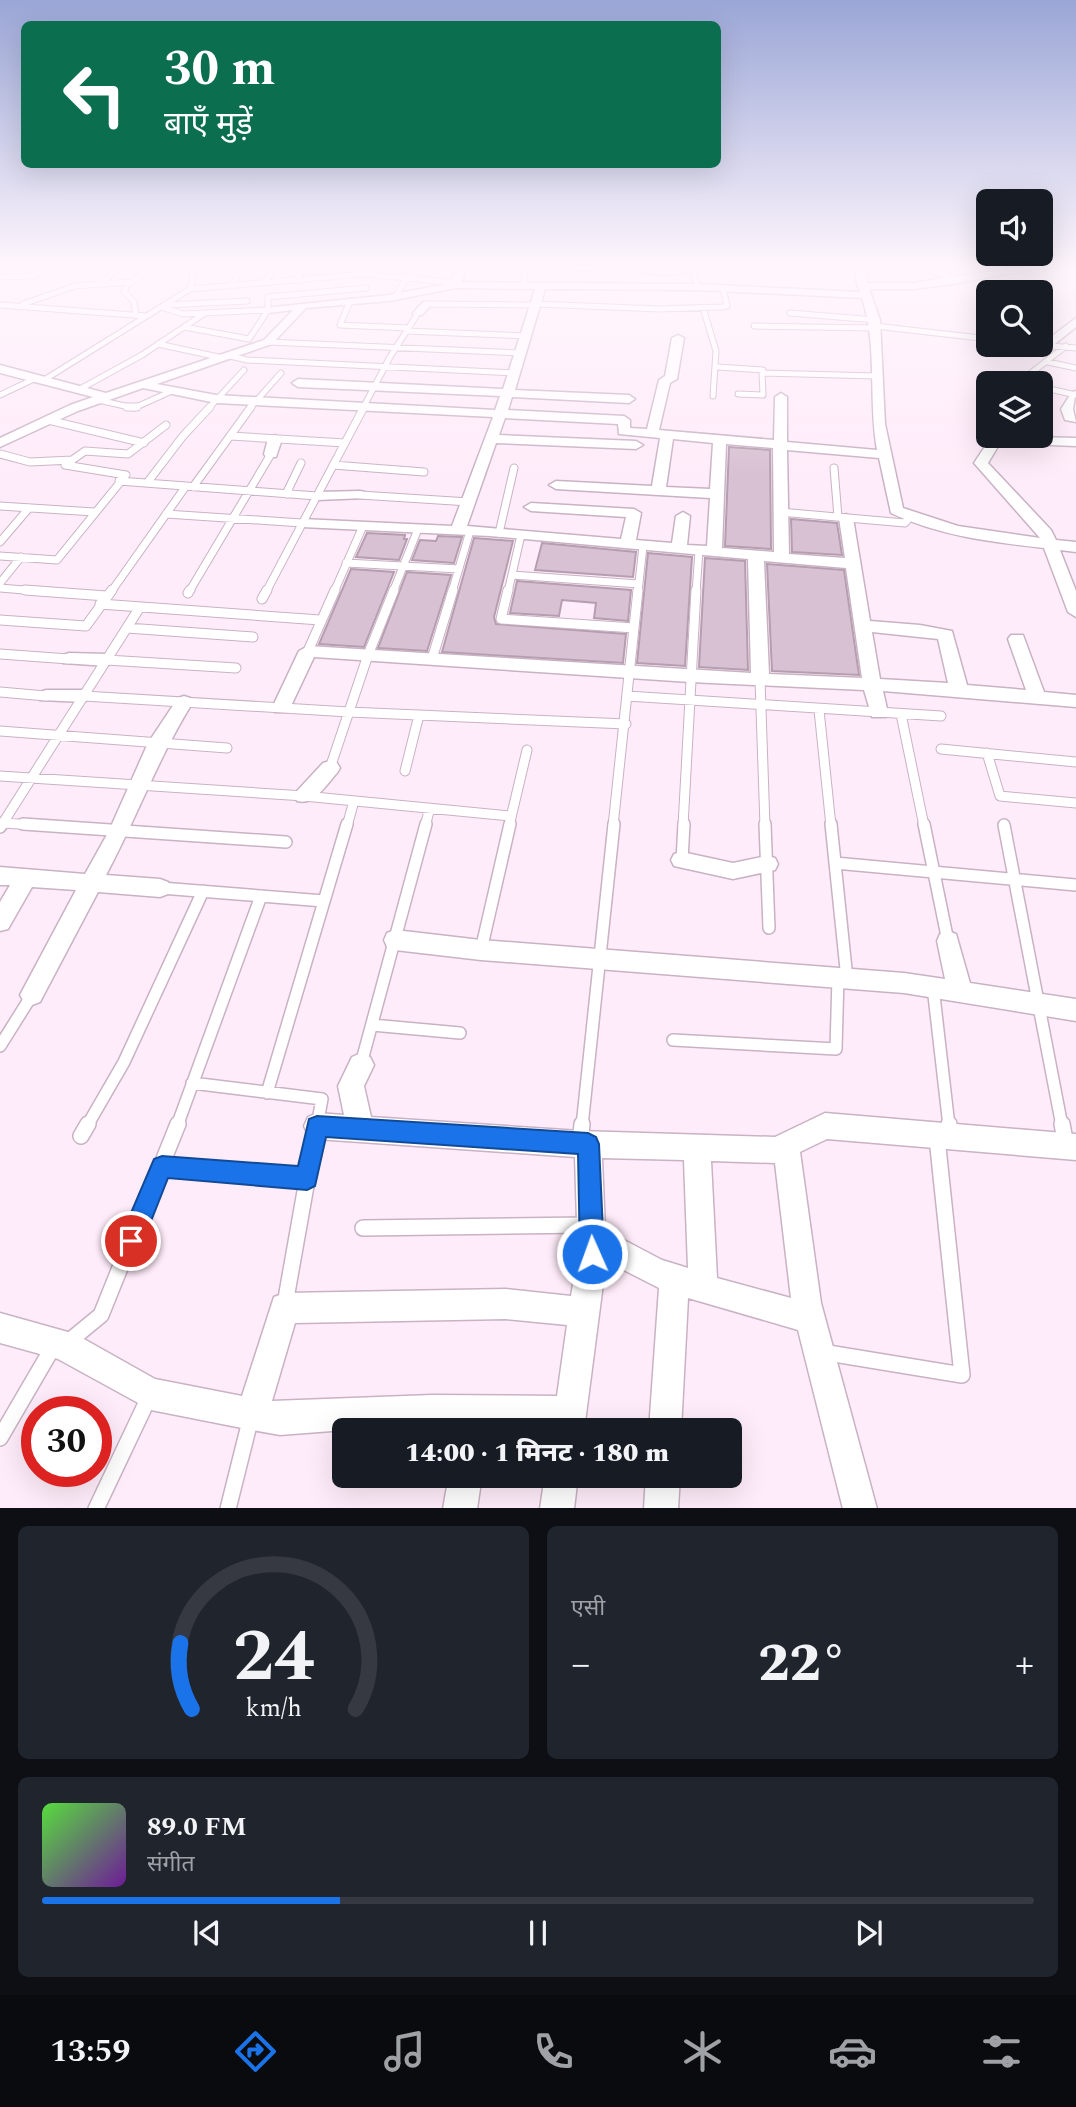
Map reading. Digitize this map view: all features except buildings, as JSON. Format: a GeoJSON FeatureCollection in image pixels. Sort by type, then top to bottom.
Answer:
{"type":"FeatureCollection","features":[{"type":"Feature","properties":{"kind":"street"},"geometry":{"type":"LineString","coordinates":[[0,443],[102,398],[268,342],[275,334]]}},
{"type":"Feature","properties":{"kind":"street"},"geometry":{"type":"LineString","coordinates":[[875,334],[879,424],[896,510],[909,518],[965,531],[1076,547]]}},
{"type":"Feature","properties":{"kind":"street"},"geometry":{"type":"LineString","coordinates":[[464,531],[468,502],[526,336]]}},
{"type":"Feature","properties":{"kind":"street"},"geometry":{"type":"LineString","coordinates":[[658,491],[659,434],[665,380],[671,379],[678,338]]}},
{"type":"Feature","properties":{"kind":"street"},"geometry":{"type":"LineString","coordinates":[[0,369],[80,389],[102,398]]}},
{"type":"Feature","properties":{"kind":"street"},"geometry":{"type":"LineString","coordinates":[[298,383],[629,399]]}},
{"type":"Feature","properties":{"kind":"street"},"geometry":{"type":"LineString","coordinates":[[144,385],[216,399],[624,420],[624,431],[885,455]]}},
{"type":"Feature","properties":{"kind":"street"},"geometry":{"type":"LineString","coordinates":[[1076,395],[1067,409],[1070,417],[1076,418]]}},
{"type":"Feature","properties":{"kind":"street"},"geometry":{"type":"LineString","coordinates":[[781,397],[782,558]]}},
{"type":"Feature","properties":{"kind":"street"},"geometry":{"type":"LineString","coordinates":[[271,454],[275,439]]}},
{"type":"Feature","properties":{"kind":"street"},"geometry":{"type":"LineString","coordinates":[[491,439],[636,445]]}},
{"type":"Feature","properties":{"kind":"street"},"geometry":{"type":"LineString","coordinates":[[707,551],[717,494],[720,439]]}},
{"type":"Feature","properties":{"kind":"street"},"geometry":{"type":"LineString","coordinates":[[1053,441],[1076,442]]}},
{"type":"Feature","properties":{"kind":"street"},"geometry":{"type":"LineString","coordinates":[[991,448],[981,463],[1046,533],[1076,612]]}},
{"type":"Feature","properties":{"kind":"street"},"geometry":{"type":"LineString","coordinates":[[834,468],[836,449]]}},
{"type":"Feature","properties":{"kind":"street"},"geometry":{"type":"LineString","coordinates":[[556,485],[717,494]]}},
{"type":"Feature","properties":{"kind":"street"},"geometry":{"type":"LineString","coordinates":[[317,496],[359,495]]}},
{"type":"Feature","properties":{"kind":"street"},"geometry":{"type":"LineString","coordinates":[[531,507],[634,513],[635,545]]}},
{"type":"Feature","properties":{"kind":"street"},"geometry":{"type":"LineString","coordinates":[[679,549],[684,516]]}},
{"type":"Feature","properties":{"kind":"street"},"geometry":{"type":"LineString","coordinates":[[842,518],[855,564],[872,685],[879,713]]}},
{"type":"Feature","properties":{"kind":"street"},"geometry":{"type":"LineString","coordinates":[[302,523],[499,533],[855,564]]}},
{"type":"Feature","properties":{"kind":"street"},"geometry":{"type":"LineString","coordinates":[[756,556],[760,680]]}},
{"type":"Feature","properties":{"kind":"street"},"geometry":{"type":"LineString","coordinates":[[864,626],[946,635],[959,690]]}},
{"type":"Feature","properties":{"kind":"street"},"geometry":{"type":"LineString","coordinates":[[1017,639],[1037,697]]}},
{"type":"Feature","properties":{"kind":"street"},"geometry":{"type":"LineString","coordinates":[[281,708],[307,651],[959,690],[1076,701]]}},
{"type":"Feature","properties":{"kind":"street"},"geometry":{"type":"LineString","coordinates":[[69,659],[107,660]]}},
{"type":"Feature","properties":{"kind":"street"},"geometry":{"type":"LineString","coordinates":[[46,696],[84,696]]}},
{"type":"Feature","properties":{"kind":"street"},"geometry":{"type":"LineString","coordinates":[[32,995],[119,831],[158,743],[184,702]]}},
{"type":"Feature","properties":{"kind":"street"},"geometry":{"type":"LineString","coordinates":[[304,796],[330,768]]}},
{"type":"Feature","properties":{"kind":"street"},"geometry":{"type":"LineString","coordinates":[[682,860],[733,871],[766,864]]}},
{"type":"Feature","properties":{"kind":"street"},"geometry":{"type":"LineString","coordinates":[[0,876],[160,888]]}},
{"type":"Feature","properties":{"kind":"street"},"geometry":{"type":"LineString","coordinates":[[0,922],[26,878]]}},
{"type":"Feature","properties":{"kind":"street"},"geometry":{"type":"LineString","coordinates":[[395,940],[481,950],[843,978],[933,988],[1076,1010]]}},
{"type":"Feature","properties":{"kind":"street"},"geometry":{"type":"LineString","coordinates":[[948,941],[960,992]]}},
{"type":"Feature","properties":{"kind":"street"},"geometry":{"type":"LineString","coordinates":[[360,1129],[351,1086],[361,1065]]}},
{"type":"Feature","properties":{"kind":"street"},"geometry":{"type":"LineString","coordinates":[[317,1126],[584,1144],[777,1150],[825,1126],[1071,1146]]}},
{"type":"Feature","properties":{"kind":"street"},"geometry":{"type":"LineString","coordinates":[[569,1418],[592,1254],[584,1144]]}},
{"type":"Feature","properties":{"kind":"street"},"geometry":{"type":"LineString","coordinates":[[786,1145],[806,1303],[860,1508]]}},
{"type":"Feature","properties":{"kind":"street"},"geometry":{"type":"LineString","coordinates":[[668,1418],[689,1283],[698,1148]]}},
{"type":"Feature","properties":{"kind":"street"},"geometry":{"type":"LineString","coordinates":[[592,1231],[656,1273],[810,1318]]}},
{"type":"Feature","properties":{"kind":"street"},"geometry":{"type":"LineString","coordinates":[[252,1414],[285,1308],[506,1304],[584,1312]]}},
{"type":"Feature","properties":{"kind":"street"},"geometry":{"type":"LineString","coordinates":[[0,1328],[59,1344],[151,1394],[252,1414],[280,1419],[432,1410],[463,1418]]}},
{"type":"Feature","properties":{"kind":"street"},"geometry":{"type":"LineString","coordinates":[[460,1508],[464,1488]]}},
{"type":"Feature","properties":{"kind":"street"},"geometry":{"type":"LineString","coordinates":[[557,1508],[560,1488]]}},
{"type":"Feature","properties":{"kind":"street"},"geometry":{"type":"LineString","coordinates":[[661,1508],[662,1488]]}},
{"type":"Feature","properties":{"kind":"lane"},"geometry":{"type":"LineString","coordinates":[[0,395],[40,379],[116,334]]}},
{"type":"Feature","properties":{"kind":"lane"},"geometry":{"type":"LineString","coordinates":[[80,389],[173,334]]}},
{"type":"Feature","properties":{"kind":"lane"},"geometry":{"type":"LineString","coordinates":[[228,334],[249,338],[251,334]]}},
{"type":"Feature","properties":{"kind":"lane"},"geometry":{"type":"LineString","coordinates":[[262,599],[404,334]]}},
{"type":"Feature","properties":{"kind":"lane"},"geometry":{"type":"LineString","coordinates":[[494,334],[526,336]]}},
{"type":"Feature","properties":{"kind":"lane"},"geometry":{"type":"LineString","coordinates":[[713,396],[718,367],[714,334]]}},
{"type":"Feature","properties":{"kind":"lane"},"geometry":{"type":"LineString","coordinates":[[954,334],[976,337]]}},
{"type":"Feature","properties":{"kind":"lane"},"geometry":{"type":"LineString","coordinates":[[268,342],[522,353]]}},
{"type":"Feature","properties":{"kind":"lane"},"geometry":{"type":"LineString","coordinates":[[158,344],[247,360],[515,373]]}},
{"type":"Feature","properties":{"kind":"lane"},"geometry":{"type":"LineString","coordinates":[[1053,345],[1076,348]]}},
{"type":"Feature","properties":{"kind":"lane"},"geometry":{"type":"LineString","coordinates":[[1036,371],[1066,346]]}},
{"type":"Feature","properties":{"kind":"lane"},"geometry":{"type":"LineString","coordinates":[[1048,362],[1076,368]]}},
{"type":"Feature","properties":{"kind":"lane"},"geometry":{"type":"LineString","coordinates":[[718,367],[762,370],[763,395],[738,394]]}},
{"type":"Feature","properties":{"kind":"lane"},"geometry":{"type":"LineString","coordinates":[[148,483],[216,399],[244,370]]}},
{"type":"Feature","properties":{"kind":"lane"},"geometry":{"type":"LineString","coordinates":[[762,373],[785,375],[788,372],[825,372],[877,376]]}},
{"type":"Feature","properties":{"kind":"lane"},"geometry":{"type":"LineString","coordinates":[[0,620],[86,626],[166,514],[255,401],[281,373]]}},
{"type":"Feature","properties":{"kind":"lane"},"geometry":{"type":"LineString","coordinates":[[102,398],[134,408],[174,390]]}},
{"type":"Feature","properties":{"kind":"lane"},"geometry":{"type":"LineString","coordinates":[[1053,390],[1076,395]]}},
{"type":"Feature","properties":{"kind":"lane"},"geometry":{"type":"LineString","coordinates":[[48,420],[144,443]]}},
{"type":"Feature","properties":{"kind":"lane"},"geometry":{"type":"LineString","coordinates":[[0,556],[57,560],[119,481],[127,475],[65,465],[85,451],[128,454],[166,425]]}},
{"type":"Feature","properties":{"kind":"lane"},"geometry":{"type":"LineString","coordinates":[[230,436],[345,443]]}},
{"type":"Feature","properties":{"kind":"lane"},"geometry":{"type":"LineString","coordinates":[[0,454],[30,462],[72,460]]}},
{"type":"Feature","properties":{"kind":"lane"},"geometry":{"type":"LineString","coordinates":[[188,593],[271,454]]}},
{"type":"Feature","properties":{"kind":"lane"},"geometry":{"type":"LineString","coordinates":[[286,494],[301,463]]}},
{"type":"Feature","properties":{"kind":"lane"},"geometry":{"type":"LineString","coordinates":[[333,466],[424,472]]}},
{"type":"Feature","properties":{"kind":"lane"},"geometry":{"type":"LineString","coordinates":[[499,533],[514,468]]}},
{"type":"Feature","properties":{"kind":"lane"},"geometry":{"type":"LineString","coordinates":[[834,468],[842,518]]}},
{"type":"Feature","properties":{"kind":"lane"},"geometry":{"type":"LineString","coordinates":[[119,481],[317,496]]}},
{"type":"Feature","properties":{"kind":"lane"},"geometry":{"type":"LineString","coordinates":[[359,495],[468,502]]}},
{"type":"Feature","properties":{"kind":"lane"},"geometry":{"type":"LineString","coordinates":[[0,506],[94,513]]}},
{"type":"Feature","properties":{"kind":"lane"},"geometry":{"type":"LineString","coordinates":[[1,541],[29,508]]}},
{"type":"Feature","properties":{"kind":"lane"},"geometry":{"type":"LineString","coordinates":[[780,512],[905,523],[909,518]]}},
{"type":"Feature","properties":{"kind":"lane"},"geometry":{"type":"LineString","coordinates":[[166,514],[302,523]]}},
{"type":"Feature","properties":{"kind":"lane"},"geometry":{"type":"LineString","coordinates":[[307,651],[363,526]]}},
{"type":"Feature","properties":{"kind":"lane"},"geometry":{"type":"LineString","coordinates":[[330,768],[368,655],[418,529]]}},
{"type":"Feature","properties":{"kind":"lane"},"geometry":{"type":"LineString","coordinates":[[432,659],[459,569],[464,531]]}},
{"type":"Feature","properties":{"kind":"lane"},"geometry":{"type":"LineString","coordinates":[[521,535],[501,619],[634,628]]}},
{"type":"Feature","properties":{"kind":"lane"},"geometry":{"type":"LineString","coordinates":[[584,1144],[639,584],[635,545]]}},
{"type":"Feature","properties":{"kind":"lane"},"geometry":{"type":"LineString","coordinates":[[682,860],[690,676],[707,551]]}},
{"type":"Feature","properties":{"kind":"lane"},"geometry":{"type":"LineString","coordinates":[[21,558],[0,585],[140,607],[320,620]]}},
{"type":"Feature","properties":{"kind":"lane"},"geometry":{"type":"LineString","coordinates":[[346,563],[459,569]]}},
{"type":"Feature","properties":{"kind":"lane"},"geometry":{"type":"LineString","coordinates":[[512,575],[639,584]]}},
{"type":"Feature","properties":{"kind":"lane"},"geometry":{"type":"LineString","coordinates":[[1,825],[140,607]]}},
{"type":"Feature","properties":{"kind":"lane"},"geometry":{"type":"LineString","coordinates":[[127,628],[253,637]]}},
{"type":"Feature","properties":{"kind":"lane"},"geometry":{"type":"LineString","coordinates":[[0,654],[69,659]]}},
{"type":"Feature","properties":{"kind":"lane"},"geometry":{"type":"LineString","coordinates":[[107,660],[236,668]]}},
{"type":"Feature","properties":{"kind":"lane"},"geometry":{"type":"LineString","coordinates":[[760,680],[769,928]]}},
{"type":"Feature","properties":{"kind":"lane"},"geometry":{"type":"LineString","coordinates":[[0,692],[46,696]]}},
{"type":"Feature","properties":{"kind":"lane"},"geometry":{"type":"LineString","coordinates":[[84,696],[349,712],[626,724]]}},
{"type":"Feature","properties":{"kind":"lane"},"geometry":{"type":"LineString","coordinates":[[628,696],[941,716]]}},
{"type":"Feature","properties":{"kind":"lane"},"geometry":{"type":"LineString","coordinates":[[673,1040],[836,1049],[843,978],[835,863],[819,710]]}},
{"type":"Feature","properties":{"kind":"lane"},"geometry":{"type":"LineString","coordinates":[[901,714],[948,941]]}},
{"type":"Feature","properties":{"kind":"lane"},"geometry":{"type":"LineString","coordinates":[[405,771],[419,715]]}},
{"type":"Feature","properties":{"kind":"lane"},"geometry":{"type":"LineString","coordinates":[[0,731],[227,748]]}},
{"type":"Feature","properties":{"kind":"lane"},"geometry":{"type":"LineString","coordinates":[[941,749],[1076,761]]}},
{"type":"Feature","properties":{"kind":"lane"},"geometry":{"type":"LineString","coordinates":[[481,950],[527,750]]}},
{"type":"Feature","properties":{"kind":"lane"},"geometry":{"type":"LineString","coordinates":[[988,753],[1000,796],[1076,803]]}},
{"type":"Feature","properties":{"kind":"lane"},"geometry":{"type":"LineString","coordinates":[[0,776],[304,796],[510,816]]}},
{"type":"Feature","properties":{"kind":"lane"},"geometry":{"type":"LineString","coordinates":[[267,1093],[354,801]]}},
{"type":"Feature","properties":{"kind":"lane"},"geometry":{"type":"LineString","coordinates":[[361,1065],[430,808]]}},
{"type":"Feature","properties":{"kind":"lane"},"geometry":{"type":"LineString","coordinates":[[1,825],[286,842]]}},
{"type":"Feature","properties":{"kind":"lane"},"geometry":{"type":"LineString","coordinates":[[1004,825],[1039,1004],[1071,1146]]}},
{"type":"Feature","properties":{"kind":"lane"},"geometry":{"type":"LineString","coordinates":[[835,863],[1076,885]]}},
{"type":"Feature","properties":{"kind":"lane"},"geometry":{"type":"LineString","coordinates":[[160,888],[324,901]]}},
{"type":"Feature","properties":{"kind":"lane"},"geometry":{"type":"LineString","coordinates":[[81,1136],[124,1062],[203,891]]}},
{"type":"Feature","properties":{"kind":"lane"},"geometry":{"type":"LineString","coordinates":[[0,1437],[59,1344],[101,1315],[162,1167],[261,896]]}},
{"type":"Feature","properties":{"kind":"lane"},"geometry":{"type":"LineString","coordinates":[[818,1351],[962,1375],[933,988]]}},
{"type":"Feature","properties":{"kind":"lane"},"geometry":{"type":"LineString","coordinates":[[0,1046],[32,995]]}},
{"type":"Feature","properties":{"kind":"lane"},"geometry":{"type":"LineString","coordinates":[[372,1026],[460,1033]]}},
{"type":"Feature","properties":{"kind":"lane"},"geometry":{"type":"LineString","coordinates":[[192,1083],[322,1099],[285,1308]]}},
{"type":"Feature","properties":{"kind":"lane"},"geometry":{"type":"LineString","coordinates":[[162,1167],[307,1178]]}},
{"type":"Feature","properties":{"kind":"lane"},"geometry":{"type":"LineString","coordinates":[[363,1228],[592,1231]]}},
{"type":"Feature","properties":{"kind":"lane"},"geometry":{"type":"LineString","coordinates":[[96,1508],[151,1394]]}},
{"type":"Feature","properties":{"kind":"lane"},"geometry":{"type":"LineString","coordinates":[[228,1508],[252,1414]]}},
{"type":"Feature","properties":{"kind":"route"},"geometry":{"type":"LineString","coordinates":[[131,1241],[162,1167],[307,1178],[317,1126],[588,1144],[592,1254]]}}]}
